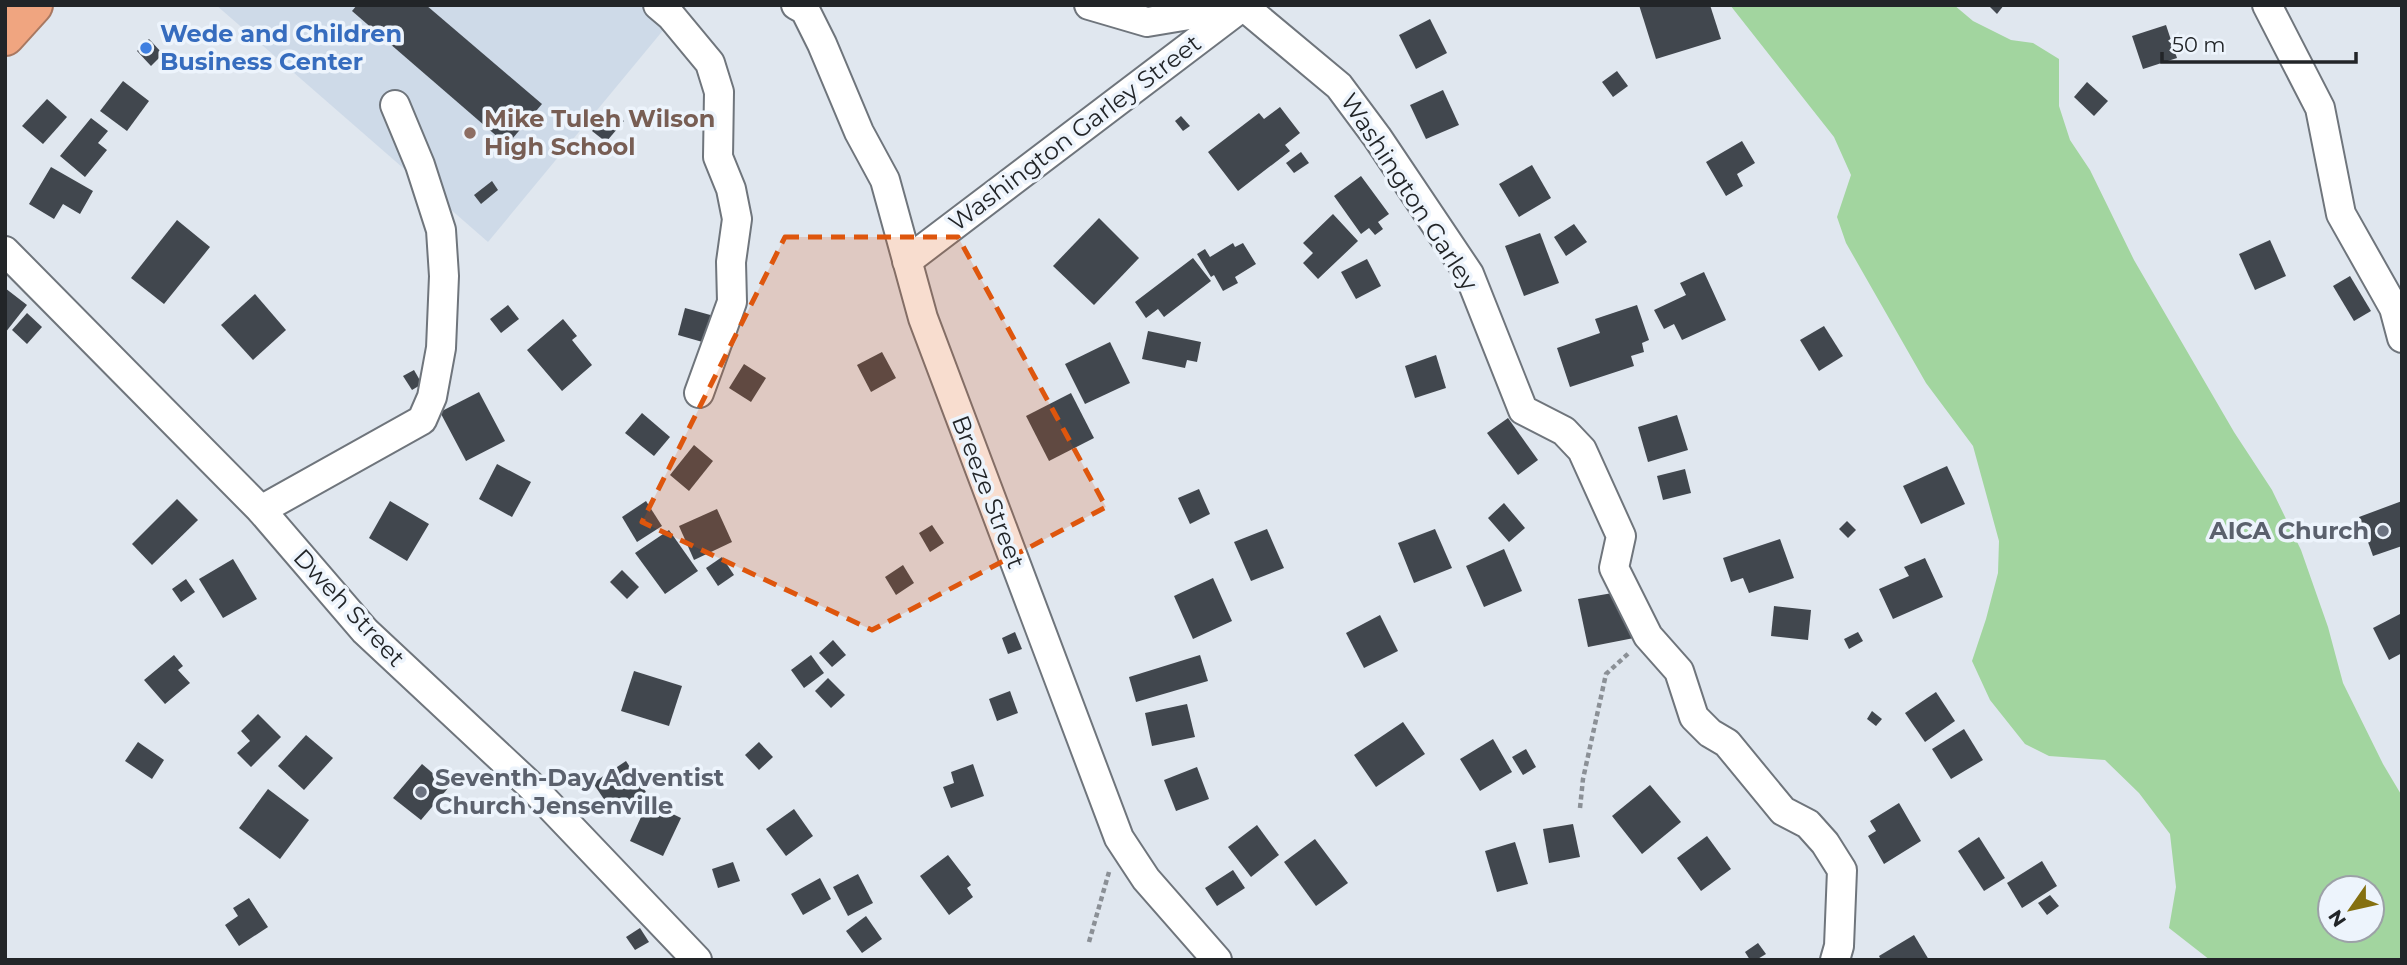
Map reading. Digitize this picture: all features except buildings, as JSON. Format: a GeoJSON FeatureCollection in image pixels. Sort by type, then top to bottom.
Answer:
{"type":"FeatureCollection","features":[{"type":"Feature","properties":{"kind":"highway"},"geometry":{"type":"LineString","coordinates":[[5,36],[33,5]]}},
{"type":"Feature","properties":{"kind":"street"},"geometry":{"type":"LineString","coordinates":[[659,5],[710,63],[719,92],[718,157],[731,189],[737,219],[731,262],[732,302],[699,393]]}},
{"type":"Feature","properties":{"kind":"street"},"geometry":{"type":"LineString","coordinates":[[1088,5],[1147,22],[1243,6]]}},
{"type":"Feature","properties":{"kind":"street"},"geometry":{"type":"LineString","coordinates":[[2267,5],[2320,108],[2341,214],[2394,308],[2402,338]]}},
{"type":"Feature","properties":{"kind":"street","name":"Washington Garley Street"},"geometry":{"type":"LineString","coordinates":[[907,261],[1243,6]]}},
{"type":"Feature","properties":{"kind":"street","name":"Washington Garley"},"geometry":{"type":"LineString","coordinates":[[1243,6],[1339,86],[1377,137],[1469,274],[1523,410],[1564,431],[1583,450],[1621,536],[1614,568],[1648,636],[1679,671],[1694,717],[1710,733],[1727,743],[1783,811],[1808,824],[1825,843],[1842,870],[1839,946],[1835,960]]}},
{"type":"Feature","properties":{"kind":"street","name":"Breeze Street"},"geometry":{"type":"LineString","coordinates":[[802,7],[822,44],[859,132],[885,180],[922,318],[1119,838],[1146,879],[1217,960]]}},
{"type":"Feature","properties":{"kind":"street"},"geometry":{"type":"LineString","coordinates":[[261,510],[422,420],[432,397],[441,348],[443,318],[441,230],[420,165],[395,106]]}},
{"type":"Feature","properties":{"kind":"street","name":"Dweh Street"},"geometry":{"type":"LineString","coordinates":[[5,251],[261,510],[365,631],[531,786],[697,960]]}},
{"type":"Feature","properties":{"kind":"path"},"geometry":{"type":"LineString","coordinates":[[1580,808],[1583,779],[1606,674],[1632,651]]}},
{"type":"Feature","properties":{"kind":"path"},"geometry":{"type":"LineString","coordinates":[[1089,942],[1119,838]]}},
{"type":"Feature","properties":{"kind":"highlighted area"},"geometry":{"type":"Polygon","coordinates":[[[785,237],[958,237],[1106,507],[872,630],[642,522],[785,237]]]}},
{"type":"Feature","properties":{"kind":"shaded area","name":"Mike Tuleh Wilson High School"},"geometry":{"type":"Polygon","coordinates":[[[216,5],[684,5],[488,242],[216,5]]]}},
{"type":"Feature","properties":{"kind":"green space"},"geometry":{"type":"Polygon","coordinates":[[[1730,5],[1954,5],[1973,21],[2011,40],[2033,43],[2059,59],[2059,106],[2070,140],[2090,170],[2134,260],[2234,432],[2272,490],[2301,550],[2328,627],[2343,683],[2402,796],[2402,960],[2210,960],[2169,928],[2176,887],[2170,834],[2139,793],[2105,760],[2049,756],[2025,744],[1990,700],[1972,661],[1998,573],[1999,541],[1973,446],[1926,383],[1846,243],[1837,217],[1851,175],[1834,137],[1730,5]]]}},
{"type":"Feature","properties":{"kind":"place","name":"Wede and Children Business Center"},"geometry":{"type":"Point","coordinates":[146,48]}},
{"type":"Feature","properties":{"kind":"place","name":"Mike Tuleh Wilson High School"},"geometry":{"type":"Point","coordinates":[470,133]}},
{"type":"Feature","properties":{"kind":"place","name":"AICA Church"},"geometry":{"type":"Point","coordinates":[2383,531]}},
{"type":"Feature","properties":{"kind":"place","name":"Seventh-Day Adventist Church Jensenville"},"geometry":{"type":"Point","coordinates":[421,792]}}]}
